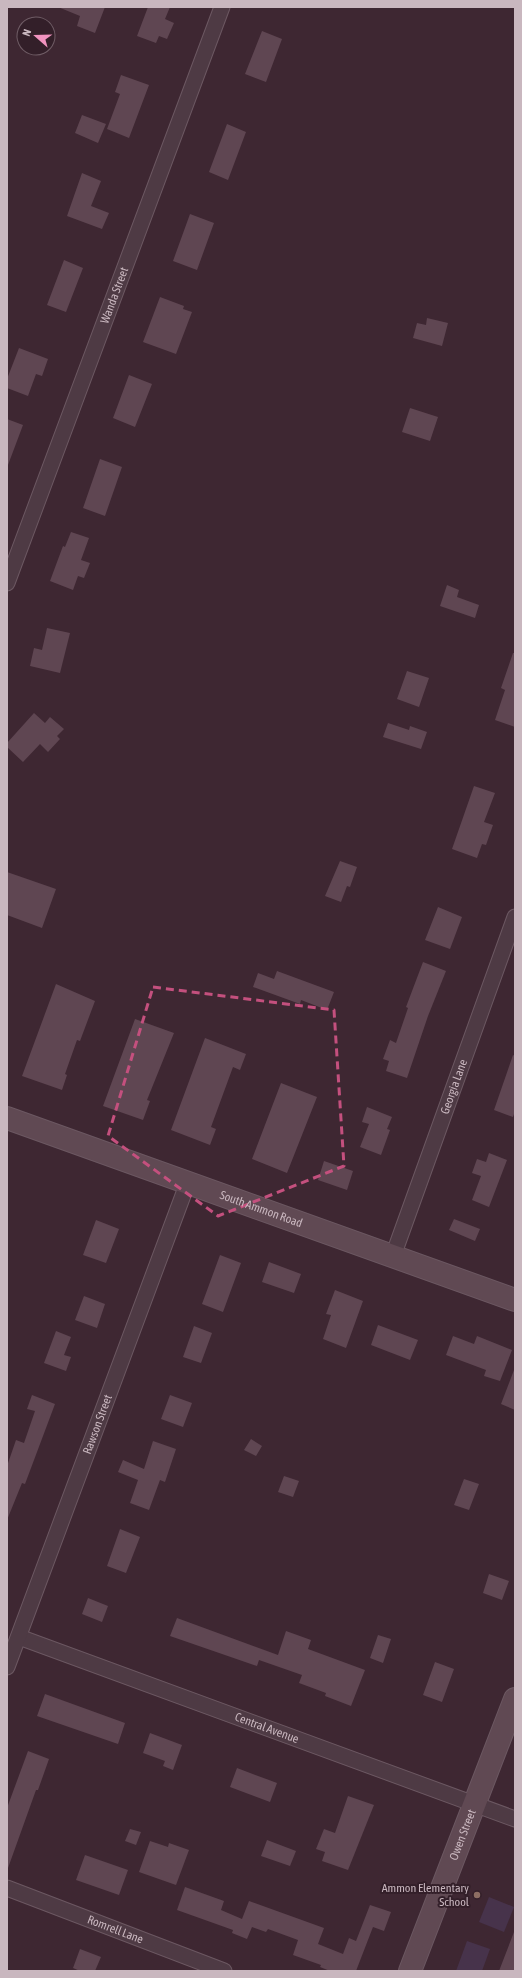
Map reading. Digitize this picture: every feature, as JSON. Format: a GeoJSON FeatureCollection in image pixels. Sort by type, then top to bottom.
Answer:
{"type":"FeatureCollection","features":[{"type":"Feature","properties":{"kind":"main road","name":"South Ammon Road"},"geometry":{"type":"LineString","coordinates":[[7,1118],[515,1300]]}},
{"type":"Feature","properties":{"kind":"main road","name":"Owen Street"},"geometry":{"type":"LineString","coordinates":[[410,1971],[515,1699]]}},
{"type":"Feature","properties":{"kind":"street","name":"Wanda Street"},"geometry":{"type":"LineString","coordinates":[[7,584],[222,7]]}},
{"type":"Feature","properties":{"kind":"street","name":"Georgia Lane"},"geometry":{"type":"LineString","coordinates":[[393,1256],[515,917]]}},
{"type":"Feature","properties":{"kind":"street","name":"Rawson Street"},"geometry":{"type":"LineString","coordinates":[[7,1667],[188,1182]]}},
{"type":"Feature","properties":{"kind":"street","name":"Central Avenue"},"geometry":{"type":"LineString","coordinates":[[19,1637],[515,1819]]}},
{"type":"Feature","properties":{"kind":"street","name":"Romrell Lane"},"geometry":{"type":"LineString","coordinates":[[7,1888],[224,1971]]}},
{"type":"Feature","properties":{"kind":"highlighted area"},"geometry":{"type":"Polygon","coordinates":[[[153,987],[334,1010],[344,1166],[218,1216],[108,1136],[153,987]]]}},
{"type":"Feature","properties":{"kind":"shaded area"},"geometry":{"type":"Polygon","coordinates":[[[489,1897],[514,1907],[504,1932],[479,1922],[489,1897]]]}},
{"type":"Feature","properties":{"kind":"shaded area"},"geometry":{"type":"Polygon","coordinates":[[[467,1941],[490,1949],[482,1971],[456,1971],[467,1941]]]}},
{"type":"Feature","properties":{"kind":"building"},"geometry":{"type":"Polygon","coordinates":[[[58,7],[105,7],[95,33],[77,26],[80,16],[58,7]]]}},
{"type":"Feature","properties":{"kind":"building"},"geometry":{"type":"Polygon","coordinates":[[[148,7],[170,7],[165,19],[174,23],[167,39],[159,36],[156,43],[137,36],[148,7]]]}},
{"type":"Feature","properties":{"kind":"building"},"geometry":{"type":"Polygon","coordinates":[[[262,31],[282,39],[266,82],[245,74],[262,31]]]}},
{"type":"Feature","properties":{"kind":"building"},"geometry":{"type":"Polygon","coordinates":[[[121,75],[149,85],[129,138],[107,129],[120,94],[115,92],[121,75]]]}},
{"type":"Feature","properties":{"kind":"building"},"geometry":{"type":"Polygon","coordinates":[[[82,115],[106,124],[98,143],[75,133],[82,115]]]}},
{"type":"Feature","properties":{"kind":"building"},"geometry":{"type":"Polygon","coordinates":[[[227,124],[246,132],[228,180],[209,172],[227,124]]]}},
{"type":"Feature","properties":{"kind":"building"},"geometry":{"type":"Polygon","coordinates":[[[82,173],[101,181],[91,206],[109,213],[102,229],[67,216],[82,173]]]}},
{"type":"Feature","properties":{"kind":"building"},"geometry":{"type":"Polygon","coordinates":[[[190,214],[214,223],[197,270],[173,261],[190,214]]]}},
{"type":"Feature","properties":{"kind":"building"},"geometry":{"type":"Polygon","coordinates":[[[64,260],[83,268],[66,312],[47,305],[64,260]]]}},
{"type":"Feature","properties":{"kind":"building"},"geometry":{"type":"Polygon","coordinates":[[[160,297],[184,306],[183,309],[192,312],[176,354],[143,342],[160,297]]]}},
{"type":"Feature","properties":{"kind":"building"},"geometry":{"type":"Polygon","coordinates":[[[427,318],[448,323],[442,346],[413,338],[417,323],[426,325],[427,318]]]}},
{"type":"Feature","properties":{"kind":"building"},"geometry":{"type":"Polygon","coordinates":[[[19,348],[48,359],[42,376],[36,374],[28,396],[7,388],[7,379],[19,348]]]}},
{"type":"Feature","properties":{"kind":"building"},"geometry":{"type":"Polygon","coordinates":[[[129,375],[152,384],[135,427],[113,418],[129,375]]]}},
{"type":"Feature","properties":{"kind":"building"},"geometry":{"type":"Polygon","coordinates":[[[410,408],[438,417],[430,441],[402,432],[410,408]]]}},
{"type":"Feature","properties":{"kind":"building"},"geometry":{"type":"Polygon","coordinates":[[[7,419],[23,425],[8,465],[7,464],[7,419]]]}},
{"type":"Feature","properties":{"kind":"building"},"geometry":{"type":"Polygon","coordinates":[[[100,459],[122,467],[105,516],[83,508],[100,459]]]}},
{"type":"Feature","properties":{"kind":"building"},"geometry":{"type":"Polygon","coordinates":[[[71,532],[89,538],[81,560],[90,563],[84,578],[78,576],[73,590],[50,581],[63,546],[65,547],[71,532]]]}},
{"type":"Feature","properties":{"kind":"building"},"geometry":{"type":"Polygon","coordinates":[[[447,585],[459,590],[457,597],[479,605],[475,618],[440,606],[447,585]]]}},
{"type":"Feature","properties":{"kind":"building"},"geometry":{"type":"Polygon","coordinates":[[[47,628],[70,633],[60,673],[30,666],[34,648],[42,650],[47,628]]]}},
{"type":"Feature","properties":{"kind":"building"},"geometry":{"type":"Polygon","coordinates":[[[513,653],[515,653],[515,727],[495,720],[505,690],[501,688],[513,653]]]}},
{"type":"Feature","properties":{"kind":"building"},"geometry":{"type":"Polygon","coordinates":[[[407,671],[429,678],[419,707],[397,699],[407,671]]]}},
{"type":"Feature","properties":{"kind":"building"},"geometry":{"type":"Polygon","coordinates":[[[34,713],[45,723],[50,717],[64,729],[57,736],[60,739],[48,752],[40,744],[23,762],[7,747],[7,743],[34,713]]]}},
{"type":"Feature","properties":{"kind":"building"},"geometry":{"type":"Polygon","coordinates":[[[388,723],[409,730],[410,726],[427,732],[421,749],[383,737],[388,723]]]}},
{"type":"Feature","properties":{"kind":"building"},"geometry":{"type":"Polygon","coordinates":[[[474,786],[495,793],[484,822],[493,825],[486,845],[482,844],[477,858],[452,849],[474,786]]]}},
{"type":"Feature","properties":{"kind":"building"},"geometry":{"type":"Polygon","coordinates":[[[340,861],[357,867],[350,887],[347,886],[341,902],[325,896],[340,861]]]}},
{"type":"Feature","properties":{"kind":"building"},"geometry":{"type":"Polygon","coordinates":[[[7,872],[56,889],[42,928],[7,915],[7,872]]]}},
{"type":"Feature","properties":{"kind":"building"},"geometry":{"type":"Polygon","coordinates":[[[438,907],[462,917],[450,949],[425,940],[438,907]]]}},
{"type":"Feature","properties":{"kind":"building"},"geometry":{"type":"Polygon","coordinates":[[[423,962],[446,971],[428,1016],[407,1078],[386,1071],[389,1061],[383,1059],[390,1040],[396,1043],[408,1008],[406,1007],[423,962]]]}},
{"type":"Feature","properties":{"kind":"building"},"geometry":{"type":"Polygon","coordinates":[[[277,971],[334,992],[327,1010],[301,1000],[300,1004],[253,987],[258,973],[274,979],[277,971]]]}},
{"type":"Feature","properties":{"kind":"building"},"geometry":{"type":"Polygon","coordinates":[[[56,984],[95,1001],[80,1041],[77,1040],[65,1074],[67,1075],[62,1090],[22,1076],[56,984]]]}},
{"type":"Feature","properties":{"kind":"building"},"geometry":{"type":"Polygon","coordinates":[[[135,1019],[174,1033],[147,1100],[150,1101],[143,1120],[103,1106],[135,1019]]]}},
{"type":"Feature","properties":{"kind":"building"},"geometry":{"type":"Polygon","coordinates":[[[205,1038],[246,1054],[240,1070],[233,1067],[211,1127],[216,1129],[210,1145],[171,1130],[205,1038]]]}},
{"type":"Feature","properties":{"kind":"building"},"geometry":{"type":"Polygon","coordinates":[[[513,1055],[515,1056],[515,1111],[513,1117],[494,1110],[513,1055]]]}},
{"type":"Feature","properties":{"kind":"building"},"geometry":{"type":"Polygon","coordinates":[[[281,1083],[317,1097],[287,1173],[252,1159],[281,1083]]]}},
{"type":"Feature","properties":{"kind":"building"},"geometry":{"type":"Polygon","coordinates":[[[367,1107],[392,1117],[387,1129],[390,1130],[381,1155],[360,1147],[369,1124],[362,1122],[367,1107]]]}},
{"type":"Feature","properties":{"kind":"building"},"geometry":{"type":"Polygon","coordinates":[[[489,1153],[507,1160],[489,1207],[472,1200],[481,1176],[472,1173],[477,1159],[486,1162],[489,1153]]]}},
{"type":"Feature","properties":{"kind":"building"},"geometry":{"type":"Polygon","coordinates":[[[324,1161],[353,1171],[347,1190],[318,1180],[324,1161]]]}},
{"type":"Feature","properties":{"kind":"building"},"geometry":{"type":"Polygon","coordinates":[[[454,1219],[480,1229],[475,1241],[449,1230],[454,1219]]]}},
{"type":"Feature","properties":{"kind":"building"},"geometry":{"type":"Polygon","coordinates":[[[96,1220],[119,1229],[106,1263],[83,1255],[96,1220]]]}},
{"type":"Feature","properties":{"kind":"building"},"geometry":{"type":"Polygon","coordinates":[[[220,1255],[241,1263],[223,1312],[202,1304],[220,1255]]]}},
{"type":"Feature","properties":{"kind":"building"},"geometry":{"type":"Polygon","coordinates":[[[269,1262],[301,1274],[294,1293],[262,1282],[269,1262]]]}},
{"type":"Feature","properties":{"kind":"building"},"geometry":{"type":"Polygon","coordinates":[[[335,1290],[363,1301],[346,1348],[323,1339],[331,1315],[326,1314],[335,1290]]]}},
{"type":"Feature","properties":{"kind":"building"},"geometry":{"type":"Polygon","coordinates":[[[84,1296],[105,1304],[97,1328],[75,1320],[84,1296]]]}},
{"type":"Feature","properties":{"kind":"building"},"geometry":{"type":"Polygon","coordinates":[[[378,1325],[418,1340],[410,1360],[371,1345],[378,1325]]]}},
{"type":"Feature","properties":{"kind":"building"},"geometry":{"type":"Polygon","coordinates":[[[194,1326],[212,1333],[201,1363],[183,1357],[194,1326]]]}},
{"type":"Feature","properties":{"kind":"building"},"geometry":{"type":"Polygon","coordinates":[[[56,1331],[71,1337],[64,1355],[71,1357],[66,1371],[44,1363],[56,1331]]]}},
{"type":"Feature","properties":{"kind":"building"},"geometry":{"type":"Polygon","coordinates":[[[453,1336],[474,1344],[477,1336],[512,1350],[500,1381],[484,1376],[486,1370],[446,1355],[453,1336]]]}},
{"type":"Feature","properties":{"kind":"building"},"geometry":{"type":"Polygon","coordinates":[[[514,1370],[515,1371],[515,1410],[501,1404],[514,1370]]]}},
{"type":"Feature","properties":{"kind":"building"},"geometry":{"type":"Polygon","coordinates":[[[32,1395],[55,1404],[25,1484],[22,1483],[7,1520],[7,1466],[16,1440],[24,1443],[35,1411],[27,1409],[32,1395]]]}},
{"type":"Feature","properties":{"kind":"building"},"geometry":{"type":"Polygon","coordinates":[[[170,1395],[192,1403],[183,1427],[161,1419],[170,1395]]]}},
{"type":"Feature","properties":{"kind":"building"},"geometry":{"type":"Polygon","coordinates":[[[251,1439],[262,1446],[256,1456],[244,1450],[251,1439]]]}},
{"type":"Feature","properties":{"kind":"building"},"geometry":{"type":"Polygon","coordinates":[[[153,1441],[176,1449],[165,1482],[160,1480],[149,1510],[130,1503],[138,1480],[118,1472],[123,1460],[144,1469],[153,1441]]]}},
{"type":"Feature","properties":{"kind":"building"},"geometry":{"type":"Polygon","coordinates":[[[284,1476],[299,1481],[293,1497],[278,1492],[284,1476]]]}},
{"type":"Feature","properties":{"kind":"building"},"geometry":{"type":"Polygon","coordinates":[[[464,1479],[479,1484],[469,1510],[454,1505],[464,1479]]]}},
{"type":"Feature","properties":{"kind":"building"},"geometry":{"type":"Polygon","coordinates":[[[120,1529],[140,1537],[126,1573],[107,1566],[120,1529]]]}},
{"type":"Feature","properties":{"kind":"building"},"geometry":{"type":"Polygon","coordinates":[[[489,1574],[509,1581],[502,1600],[483,1593],[489,1574]]]}},
{"type":"Feature","properties":{"kind":"building"},"geometry":{"type":"Polygon","coordinates":[[[88,1598],[108,1606],[102,1622],[82,1614],[88,1598]]]}},
{"type":"Feature","properties":{"kind":"building"},"geometry":{"type":"Polygon","coordinates":[[[177,1618],[278,1655],[286,1631],[311,1640],[308,1649],[365,1670],[351,1706],[325,1696],[326,1693],[299,1683],[302,1675],[259,1660],[257,1666],[170,1636],[177,1618]]]}},
{"type":"Feature","properties":{"kind":"building"},"geometry":{"type":"Polygon","coordinates":[[[378,1635],[391,1639],[383,1663],[370,1658],[378,1635]]]}},
{"type":"Feature","properties":{"kind":"building"},"geometry":{"type":"Polygon","coordinates":[[[435,1662],[454,1669],[442,1702],[423,1695],[435,1662]]]}},
{"type":"Feature","properties":{"kind":"building"},"geometry":{"type":"Polygon","coordinates":[[[45,1694],[125,1723],[118,1744],[37,1716],[45,1694]]]}},
{"type":"Feature","properties":{"kind":"building"},"geometry":{"type":"Polygon","coordinates":[[[150,1733],[182,1745],[173,1770],[163,1766],[165,1761],[143,1753],[150,1733]]]}},
{"type":"Feature","properties":{"kind":"building"},"geometry":{"type":"Polygon","coordinates":[[[28,1751],[49,1759],[38,1790],[36,1790],[8,1868],[7,1808],[28,1751]]]}},
{"type":"Feature","properties":{"kind":"building"},"geometry":{"type":"Polygon","coordinates":[[[237,1768],[277,1783],[270,1802],[230,1787],[237,1768]]]}},
{"type":"Feature","properties":{"kind":"building"},"geometry":{"type":"Polygon","coordinates":[[[348,1796],[374,1805],[348,1870],[322,1861],[325,1852],[316,1849],[324,1829],[335,1833],[348,1796]]]}},
{"type":"Feature","properties":{"kind":"building"},"geometry":{"type":"Polygon","coordinates":[[[130,1829],[141,1832],[136,1845],[125,1841],[130,1829]]]}},
{"type":"Feature","properties":{"kind":"building"},"geometry":{"type":"Polygon","coordinates":[[[267,1840],[296,1851],[290,1866],[261,1856],[267,1840]]]}},
{"type":"Feature","properties":{"kind":"building"},"geometry":{"type":"Polygon","coordinates":[[[150,1841],[168,1847],[169,1843],[189,1850],[176,1885],[139,1872],[150,1841]]]}},
{"type":"Feature","properties":{"kind":"building"},"geometry":{"type":"Polygon","coordinates":[[[85,1855],[128,1870],[119,1895],[76,1880],[85,1855]]]}},
{"type":"Feature","properties":{"kind":"building"},"geometry":{"type":"Polygon","coordinates":[[[185,1887],[224,1901],[221,1910],[242,1919],[249,1901],[324,1928],[318,1944],[343,1954],[349,1938],[356,1941],[370,1905],[391,1912],[384,1931],[373,1927],[356,1971],[330,1971],[320,1967],[321,1965],[293,1955],[298,1940],[268,1929],[266,1932],[252,1927],[247,1939],[232,1933],[233,1930],[177,1910],[185,1887]]]}},
{"type":"Feature","properties":{"kind":"building"},"geometry":{"type":"Polygon","coordinates":[[[514,1932],[515,1971],[499,1971],[514,1932]]]}},
{"type":"Feature","properties":{"kind":"building"},"geometry":{"type":"Polygon","coordinates":[[[80,1949],[101,1957],[95,1971],[80,1971],[73,1968],[80,1949]]]}},
{"type":"Feature","properties":{"kind":"place","name":"Ammon Elementary School"},"geometry":{"type":"Point","coordinates":[477,1895]}}]}
